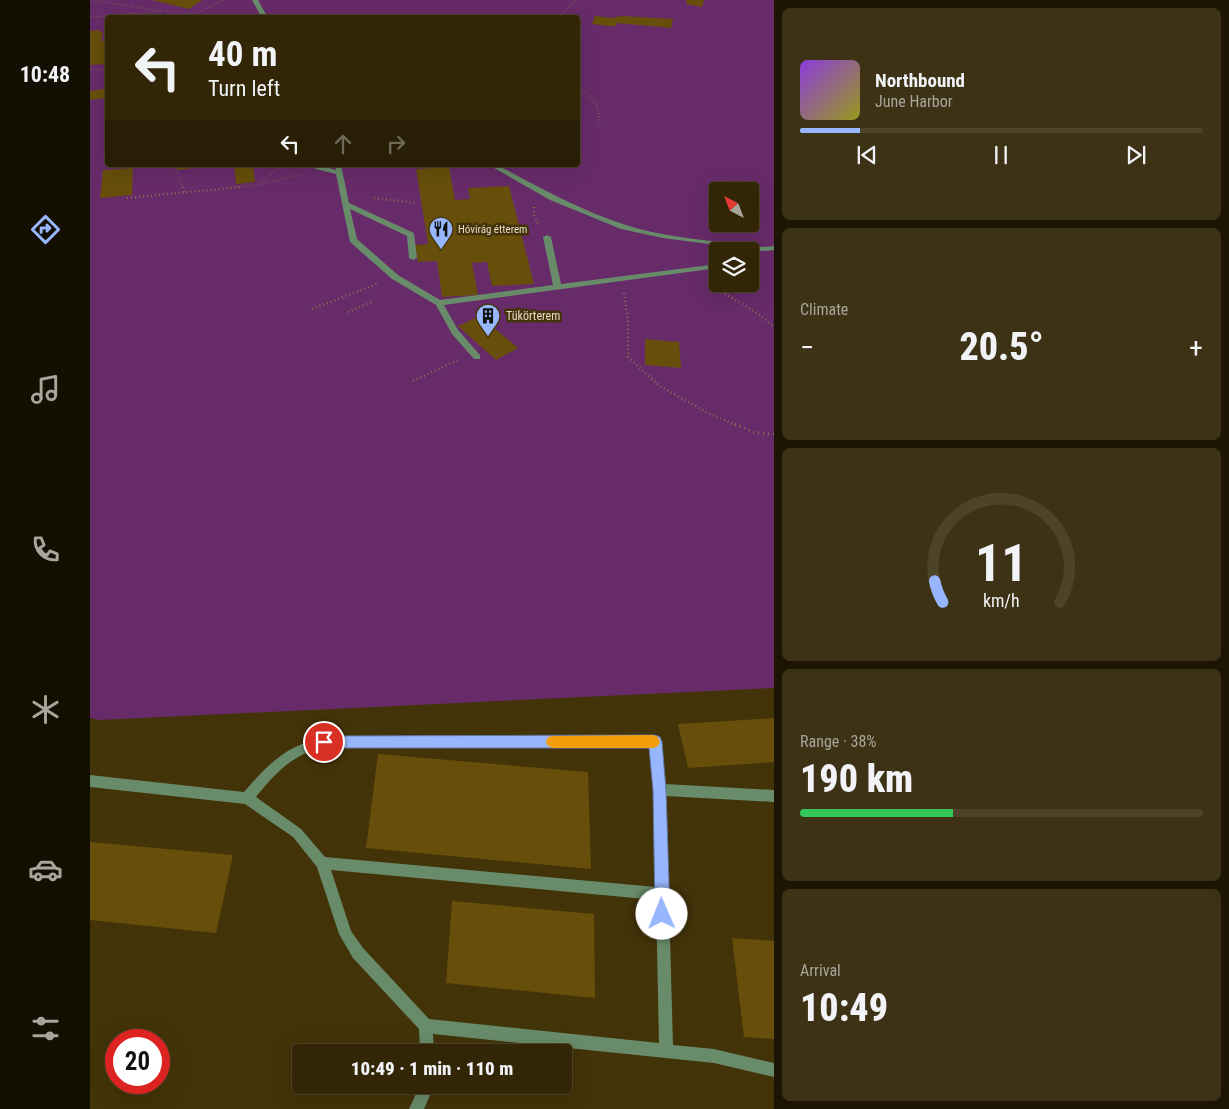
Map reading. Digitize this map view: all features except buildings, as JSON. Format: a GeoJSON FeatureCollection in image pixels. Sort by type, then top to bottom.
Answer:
{"type":"FeatureCollection","features":[{"type":"Feature","properties":{"kind":"lane"},"geometry":{"type":"LineString","coordinates":[[255,0],[263,15]]}},
{"type":"Feature","properties":{"kind":"lane"},"geometry":{"type":"LineString","coordinates":[[316,167],[339,169],[354,240],[396,277],[440,303],[448,321],[469,349],[478,357]]}},
{"type":"Feature","properties":{"kind":"lane"},"geometry":{"type":"LineString","coordinates":[[496,167],[553,198],[624,227],[644,232],[763,249],[774,248]]}},
{"type":"Feature","properties":{"kind":"lane"},"geometry":{"type":"LineString","coordinates":[[346,204],[411,235],[413,258]]}},
{"type":"Feature","properties":{"kind":"lane"},"geometry":{"type":"LineString","coordinates":[[547,237],[558,286]]}},
{"type":"Feature","properties":{"kind":"lane"},"geometry":{"type":"LineString","coordinates":[[759,251],[763,249]]}},
{"type":"Feature","properties":{"kind":"lane"},"geometry":{"type":"LineString","coordinates":[[440,303],[709,267]]}},
{"type":"Feature","properties":{"kind":"lane"},"geometry":{"type":"LineString","coordinates":[[247,798],[273,767],[285,756],[298,749],[324,742],[655,742],[660,790],[666,1050]]}},
{"type":"Feature","properties":{"kind":"lane"},"geometry":{"type":"LineString","coordinates":[[90,781],[247,798],[297,833],[322,863],[346,934],[358,953],[426,1026],[427,1044]]}},
{"type":"Feature","properties":{"kind":"lane"},"geometry":{"type":"LineString","coordinates":[[660,790],[774,796]]}},
{"type":"Feature","properties":{"kind":"lane"},"geometry":{"type":"LineString","coordinates":[[322,863],[662,894]]}},
{"type":"Feature","properties":{"kind":"lane"},"geometry":{"type":"LineString","coordinates":[[426,1026],[714,1056],[774,1070]]}},
{"type":"Feature","properties":{"kind":"lane"},"geometry":{"type":"LineString","coordinates":[[416,1109],[423,1094]]}},
{"type":"Feature","properties":{"kind":"path"},"geometry":{"type":"LineString","coordinates":[[91,0],[161,11],[197,13],[223,0]]}},
{"type":"Feature","properties":{"kind":"path"},"geometry":{"type":"LineString","coordinates":[[561,15],[576,0]]}},
{"type":"Feature","properties":{"kind":"path"},"geometry":{"type":"LineString","coordinates":[[114,15],[161,11]]}},
{"type":"Feature","properties":{"kind":"path"},"geometry":{"type":"LineString","coordinates":[[90,17],[105,16]]}},
{"type":"Feature","properties":{"kind":"path"},"geometry":{"type":"LineString","coordinates":[[90,68],[105,71]]}},
{"type":"Feature","properties":{"kind":"path"},"geometry":{"type":"LineString","coordinates":[[580,87],[597,105],[600,123]]}},
{"type":"Feature","properties":{"kind":"path"},"geometry":{"type":"LineString","coordinates":[[175,167],[185,193]]}},
{"type":"Feature","properties":{"kind":"path"},"geometry":{"type":"LineString","coordinates":[[257,185],[280,167]]}},
{"type":"Feature","properties":{"kind":"path"},"geometry":{"type":"LineString","coordinates":[[127,198],[257,185],[306,174],[316,167]]}},
{"type":"Feature","properties":{"kind":"path"},"geometry":{"type":"LineString","coordinates":[[344,194],[416,204]]}},
{"type":"Feature","properties":{"kind":"path"},"geometry":{"type":"LineString","coordinates":[[547,237],[534,215],[534,207],[553,198]]}},
{"type":"Feature","properties":{"kind":"path"},"geometry":{"type":"LineString","coordinates":[[686,271],[753,310],[774,327]]}},
{"type":"Feature","properties":{"kind":"path"},"geometry":{"type":"LineString","coordinates":[[312,309],[396,277]]}},
{"type":"Feature","properties":{"kind":"path"},"geometry":{"type":"LineString","coordinates":[[621,280],[628,320],[628,357],[660,386],[706,412],[756,433],[774,434]]}},
{"type":"Feature","properties":{"kind":"path"},"geometry":{"type":"LineString","coordinates":[[348,312],[374,301]]}},
{"type":"Feature","properties":{"kind":"path"},"geometry":{"type":"LineString","coordinates":[[413,381],[458,361],[469,349]]}},
{"type":"Feature","properties":{"kind":"shaded area"},"geometry":{"type":"Polygon","coordinates":[[[90,0],[774,0],[774,688],[99,720],[90,718],[90,0]]]}},
{"type":"Feature","properties":{"kind":"slow traffic"},"geometry":{"type":"LineString","coordinates":[[553,742],[653,742]]}},
{"type":"Feature","properties":{"kind":"place","name":"Hóvirág étterem"},"geometry":{"type":"Point","coordinates":[441,250]}},
{"type":"Feature","properties":{"kind":"place","name":"Tükörterem"},"geometry":{"type":"Point","coordinates":[488,337]}},
{"type":"Feature","properties":{"kind":"route"},"geometry":{"type":"LineString","coordinates":[[324,742],[655,742],[660,790],[662,914]]}}]}
